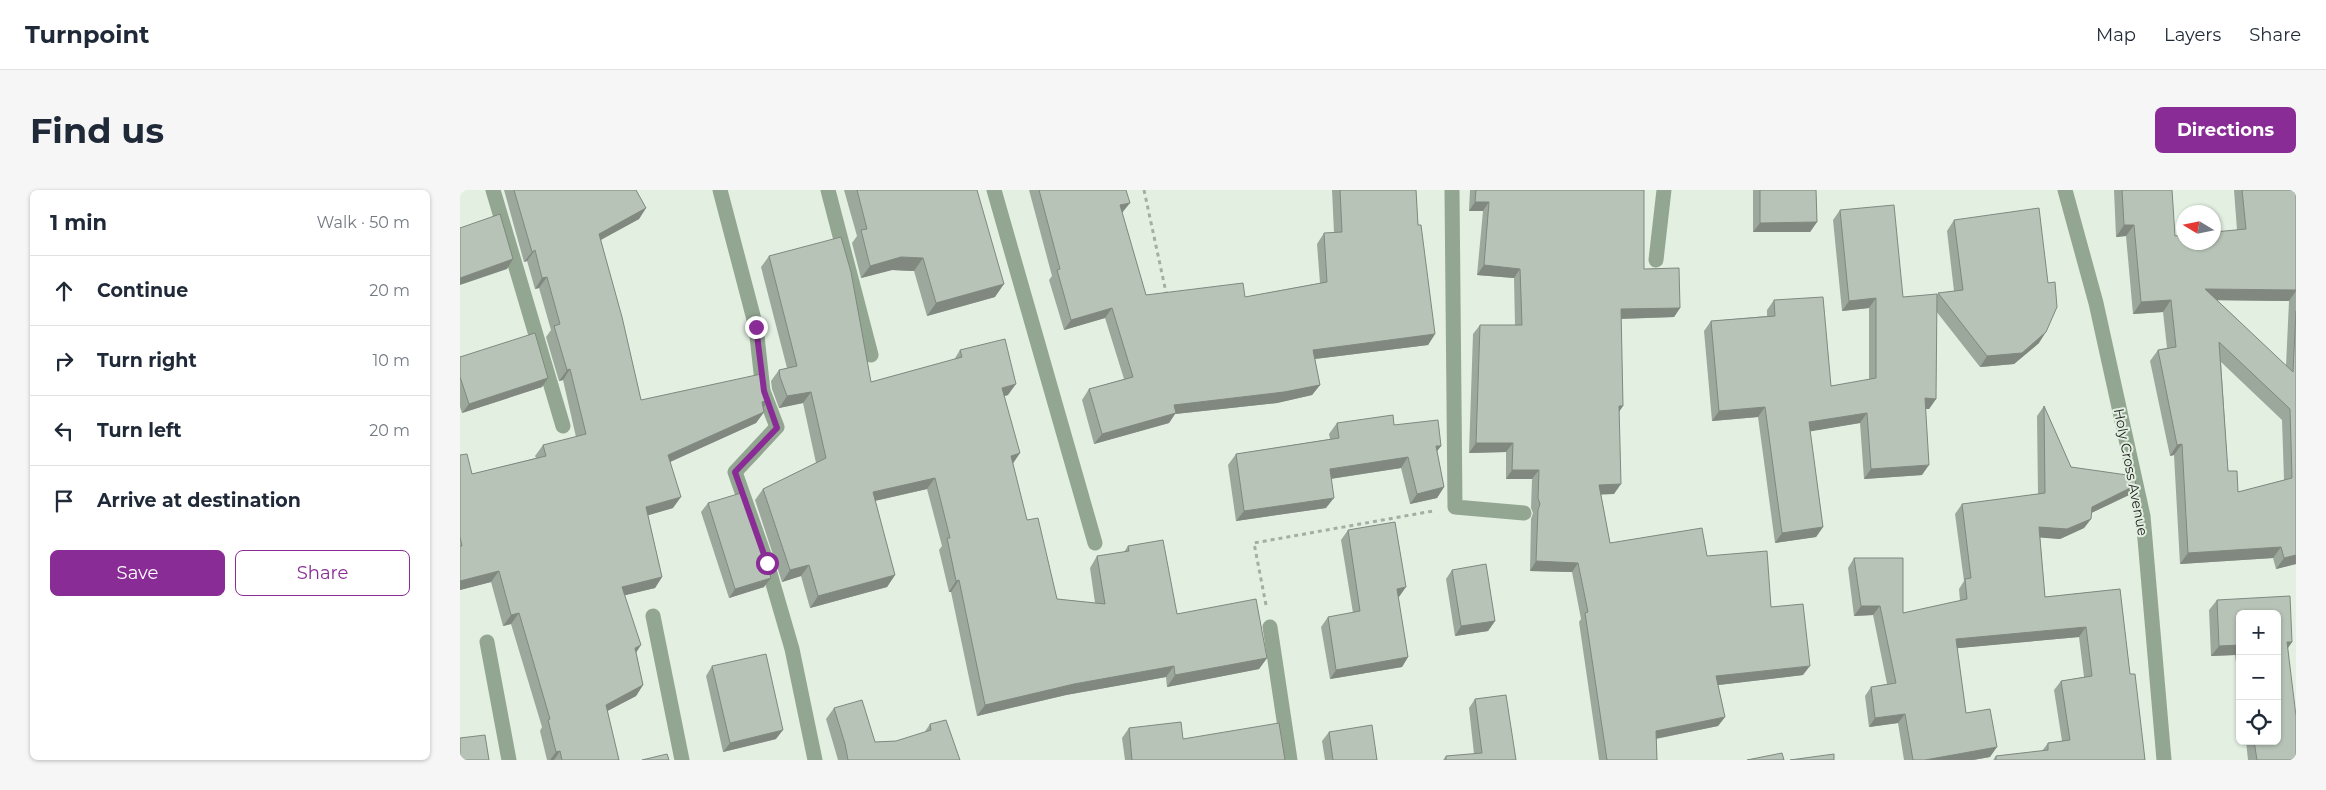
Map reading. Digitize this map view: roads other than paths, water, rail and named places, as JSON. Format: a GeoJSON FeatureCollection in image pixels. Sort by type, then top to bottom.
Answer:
{"type":"FeatureCollection","features":[{"type":"Feature","properties":{"kind":"street"},"geometry":{"type":"LineString","coordinates":[[493,190],[563,426]]}},
{"type":"Feature","properties":{"kind":"street"},"geometry":{"type":"LineString","coordinates":[[720,190],[756,327],[764,391],[777,428],[735,472],[767,563],[792,649],[815,760]]}},
{"type":"Feature","properties":{"kind":"street"},"geometry":{"type":"LineString","coordinates":[[828,190],[871,356]]}},
{"type":"Feature","properties":{"kind":"street"},"geometry":{"type":"LineString","coordinates":[[994,190],[1095,543]]}},
{"type":"Feature","properties":{"kind":"street"},"geometry":{"type":"LineString","coordinates":[[1452,190],[1455,507],[1524,513]]}},
{"type":"Feature","properties":{"kind":"street"},"geometry":{"type":"LineString","coordinates":[[1656,260],[1664,190]]}},
{"type":"Feature","properties":{"kind":"street","name":"Holy Cross Avenue"},"geometry":{"type":"LineString","coordinates":[[2065,190],[2096,303],[2143,516],[2164,760]]}},
{"type":"Feature","properties":{"kind":"street"},"geometry":{"type":"LineString","coordinates":[[653,616],[682,760]]}},
{"type":"Feature","properties":{"kind":"street"},"geometry":{"type":"LineString","coordinates":[[1270,627],[1290,760]]}},
{"type":"Feature","properties":{"kind":"street"},"geometry":{"type":"LineString","coordinates":[[487,642],[509,760]]}}]}
